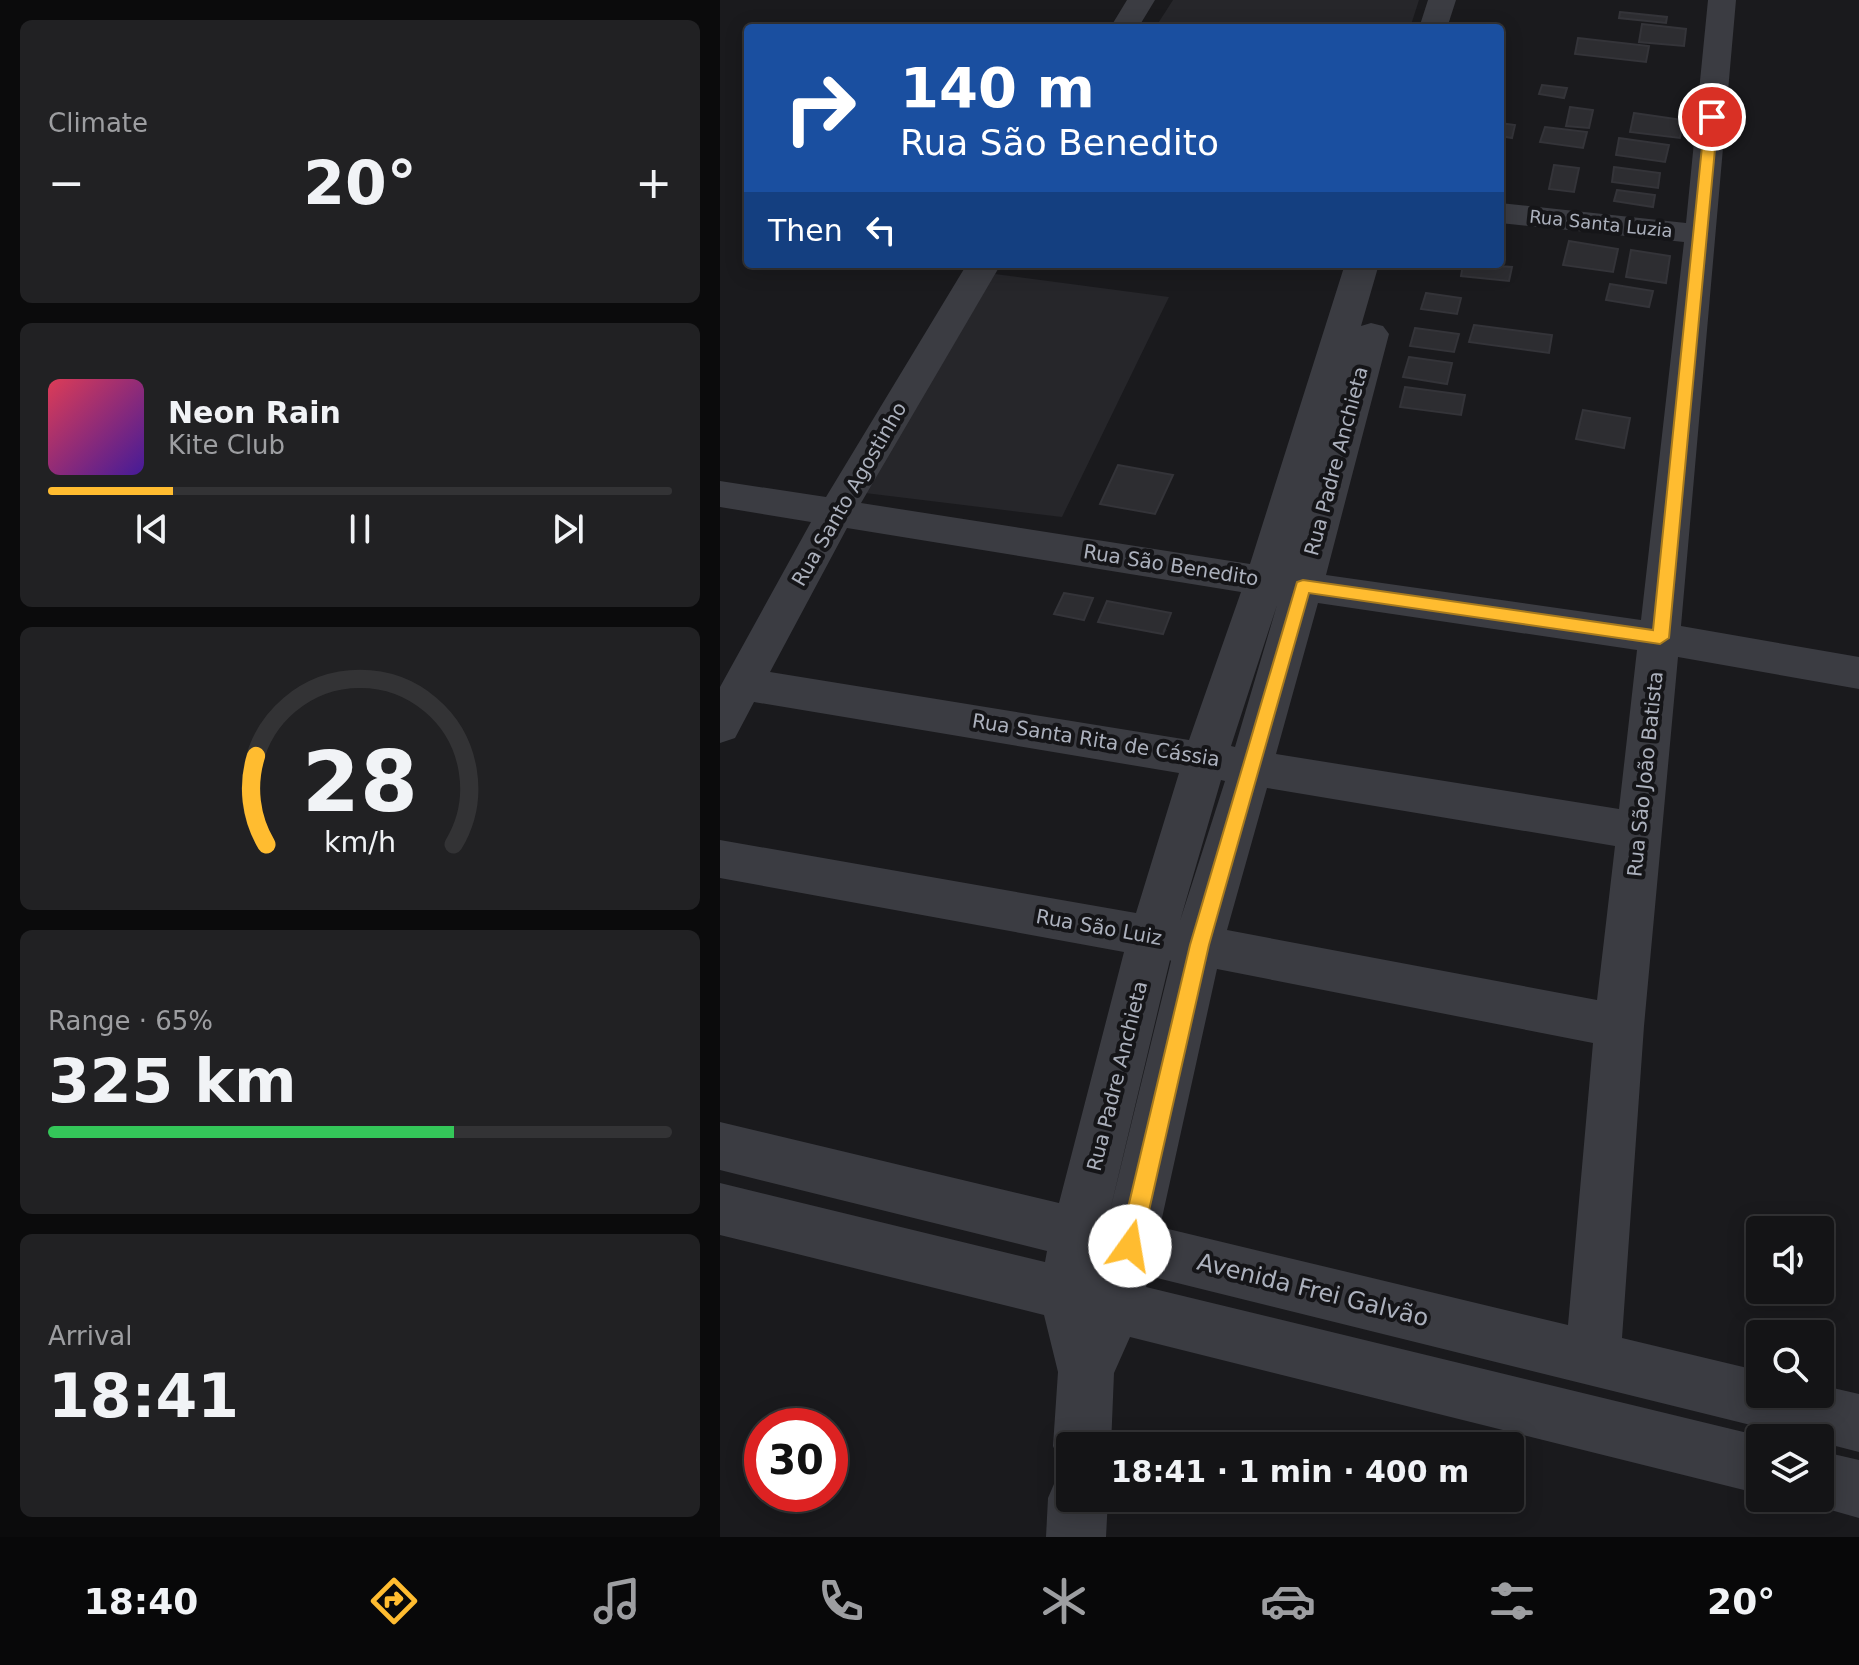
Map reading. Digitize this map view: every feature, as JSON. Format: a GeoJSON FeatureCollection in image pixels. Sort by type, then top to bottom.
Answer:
{"type":"FeatureCollection","features":[{"type":"Feature","properties":{"kind":"street"},"geometry":{"type":"LineString","coordinates":[[1126,24],[1141,0]]}},
{"type":"Feature","properties":{"kind":"street"},"geometry":{"type":"LineString","coordinates":[[1434,24],[1442,0]]}},
{"type":"Feature","properties":{"kind":"street"},"geometry":{"type":"LineString","coordinates":[[1459,24],[1466,0]]}},
{"type":"Feature","properties":{"kind":"street","name":"Rua São João Batista"},"geometry":{"type":"LineString","coordinates":[[1593,1357],[1619,1026],[1701,234],[1722,0]]}},
{"type":"Feature","properties":{"kind":"street","name":"Rua Santa Luzia"},"geometry":{"type":"LineString","coordinates":[[1504,213],[1701,234]]}},
{"type":"Feature","properties":{"kind":"street","name":"Rua Santo Agostinho"},"geometry":{"type":"LineString","coordinates":[[720,726],[837,511],[982,268]]}},
{"type":"Feature","properties":{"kind":"street","name":"Rua Padre Anchieta"},"geometry":{"type":"LineString","coordinates":[[1090,1302],[1130,1246],[1199,945],[1252,766],[1284,584],[1361,268]]}},
{"type":"Feature","properties":{"kind":"street","name":"Rua Padre Anchieta"},"geometry":{"type":"LineString","coordinates":[[1090,1302],[1078,1233],[1152,937],[1205,758],[1284,584],[1389,268]]}},
{"type":"Feature","properties":{"kind":"street","name":"Rua São Benedito"},"geometry":{"type":"LineString","coordinates":[[720,494],[1284,584],[1660,638],[1859,673]]}},
{"type":"Feature","properties":{"kind":"street","name":"Rua Santa Rita de Cássia"},"geometry":{"type":"LineString","coordinates":[[743,684],[1639,831]]}},
{"type":"Feature","properties":{"kind":"street","name":"Rua São Luiz"},"geometry":{"type":"LineString","coordinates":[[720,859],[1199,945],[1619,1026]]}},
{"type":"Feature","properties":{"kind":"street","name":"Avenida Frei Galvão"},"geometry":{"type":"LineString","coordinates":[[720,1146],[1859,1423]]}},
{"type":"Feature","properties":{"kind":"street"},"geometry":{"type":"LineString","coordinates":[[720,1209],[1746,1462]]}},
{"type":"Feature","properties":{"kind":"street"},"geometry":{"type":"LineString","coordinates":[[1083,1432],[1090,1302]]}},
{"type":"Feature","properties":{"kind":"street"},"geometry":{"type":"LineString","coordinates":[[1834,1483],[1859,1489]]}},
{"type":"Feature","properties":{"kind":"street"},"geometry":{"type":"LineString","coordinates":[[1076,1537],[1077,1512]]}},
{"type":"Feature","properties":{"kind":"shaded area"},"geometry":{"type":"Polygon","coordinates":[[[1173,0],[1419,0],[1411,24],[1158,24],[1173,0]]]}},
{"type":"Feature","properties":{"kind":"shaded area"},"geometry":{"type":"Polygon","coordinates":[[[995,274],[1169,297],[1062,517],[865,493],[995,274]]]}},
{"type":"Feature","properties":{"kind":"building"},"geometry":{"type":"Polygon","coordinates":[[[1620,12],[1667,17],[1666,23],[1619,18],[1620,12]]]}},
{"type":"Feature","properties":{"kind":"building"},"geometry":{"type":"Polygon","coordinates":[[[1642,24],[1686,29],[1684,46],[1639,42],[1642,24]]]}},
{"type":"Feature","properties":{"kind":"building"},"geometry":{"type":"Polygon","coordinates":[[[1578,38],[1649,46],[1646,62],[1575,54],[1578,38]]]}},
{"type":"Feature","properties":{"kind":"building"},"geometry":{"type":"Polygon","coordinates":[[[1542,85],[1567,88],[1564,98],[1539,94],[1542,85]]]}},
{"type":"Feature","properties":{"kind":"building"},"geometry":{"type":"Polygon","coordinates":[[[1570,107],[1593,110],[1589,128],[1566,126],[1570,107]]]}},
{"type":"Feature","properties":{"kind":"building"},"geometry":{"type":"Polygon","coordinates":[[[1634,113],[1683,120],[1680,138],[1630,132],[1634,113]]]}},
{"type":"Feature","properties":{"kind":"building"},"geometry":{"type":"Polygon","coordinates":[[[1504,124],[1515,125],[1512,138],[1504,137],[1504,124]]]}},
{"type":"Feature","properties":{"kind":"building"},"geometry":{"type":"Polygon","coordinates":[[[1545,127],[1587,132],[1583,148],[1540,142],[1545,127]]]}},
{"type":"Feature","properties":{"kind":"building"},"geometry":{"type":"Polygon","coordinates":[[[1619,138],[1669,145],[1665,162],[1616,155],[1619,138]]]}},
{"type":"Feature","properties":{"kind":"building"},"geometry":{"type":"Polygon","coordinates":[[[1554,165],[1579,168],[1574,192],[1549,189],[1554,165]]]}},
{"type":"Feature","properties":{"kind":"building"},"geometry":{"type":"Polygon","coordinates":[[[1614,167],[1660,173],[1658,188],[1612,182],[1614,167]]]}},
{"type":"Feature","properties":{"kind":"building"},"geometry":{"type":"Polygon","coordinates":[[[1617,190],[1655,195],[1653,207],[1614,201],[1617,190]]]}},
{"type":"Feature","properties":{"kind":"building"},"geometry":{"type":"Polygon","coordinates":[[[1569,241],[1618,249],[1613,272],[1563,265],[1569,241]]]}},
{"type":"Feature","properties":{"kind":"building"},"geometry":{"type":"Polygon","coordinates":[[[1631,250],[1670,256],[1666,283],[1626,277],[1631,250]]]}},
{"type":"Feature","properties":{"kind":"building"},"geometry":{"type":"Polygon","coordinates":[[[1512,267],[1509,281],[1461,276],[1462,268],[1512,267]]]}},
{"type":"Feature","properties":{"kind":"building"},"geometry":{"type":"Polygon","coordinates":[[[1610,284],[1653,291],[1649,307],[1606,300],[1610,284]]]}},
{"type":"Feature","properties":{"kind":"building"},"geometry":{"type":"Polygon","coordinates":[[[1426,293],[1461,298],[1457,314],[1421,309],[1426,293]]]}},
{"type":"Feature","properties":{"kind":"building"},"geometry":{"type":"Polygon","coordinates":[[[1474,325],[1552,335],[1549,353],[1469,342],[1474,325]]]}},
{"type":"Feature","properties":{"kind":"building"},"geometry":{"type":"Polygon","coordinates":[[[1415,328],[1459,334],[1454,352],[1410,346],[1415,328]]]}},
{"type":"Feature","properties":{"kind":"building"},"geometry":{"type":"Polygon","coordinates":[[[1409,357],[1452,363],[1447,384],[1403,377],[1409,357]]]}},
{"type":"Feature","properties":{"kind":"building"},"geometry":{"type":"Polygon","coordinates":[[[1405,387],[1465,395],[1461,415],[1400,407],[1405,387]]]}},
{"type":"Feature","properties":{"kind":"building"},"geometry":{"type":"Polygon","coordinates":[[[1583,410],[1630,418],[1624,448],[1576,439],[1583,410]]]}},
{"type":"Feature","properties":{"kind":"building"},"geometry":{"type":"Polygon","coordinates":[[[1118,465],[1173,475],[1155,514],[1100,504],[1118,465]]]}},
{"type":"Feature","properties":{"kind":"building"},"geometry":{"type":"Polygon","coordinates":[[[1064,593],[1093,598],[1084,620],[1054,614],[1064,593]]]}},
{"type":"Feature","properties":{"kind":"building"},"geometry":{"type":"Polygon","coordinates":[[[1107,601],[1171,613],[1163,634],[1098,622],[1107,601]]]}},
{"type":"Feature","properties":{"kind":"route"},"geometry":{"type":"LineString","coordinates":[[1130,1246],[1199,945],[1303,586],[1660,638],[1712,117]]}}]}
